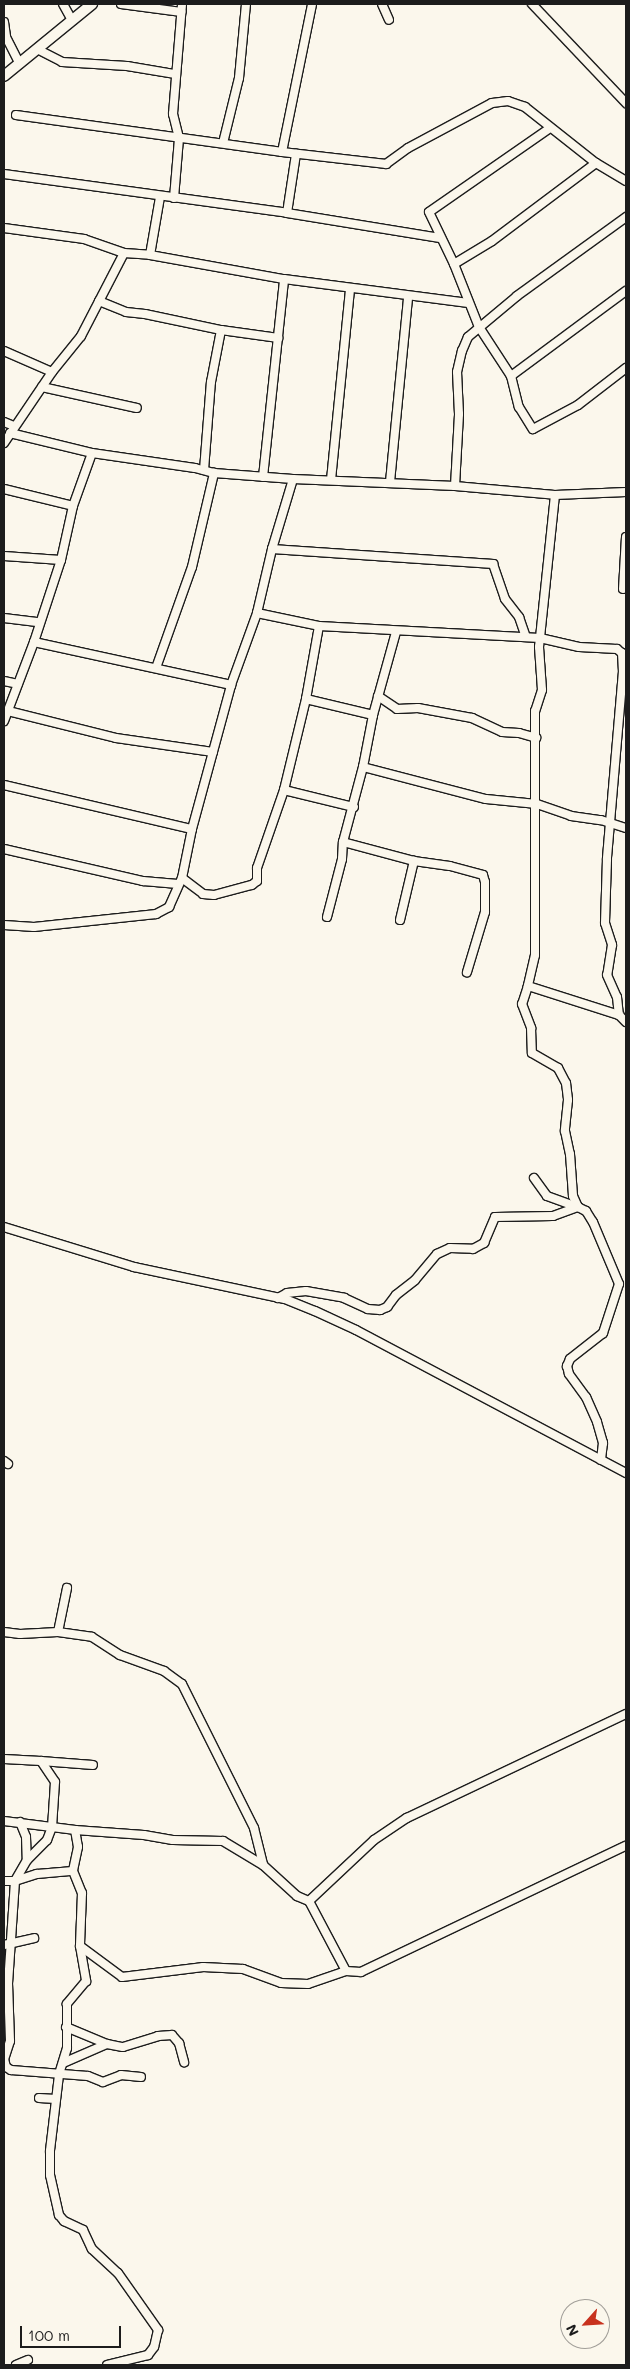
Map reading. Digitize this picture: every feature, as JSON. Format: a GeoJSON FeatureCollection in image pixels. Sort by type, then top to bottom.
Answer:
{"type":"FeatureCollection","features":[{"type":"Feature","properties":{"kind":"street"},"geometry":{"type":"LineString","coordinates":[[63,4],[72,20]]}},
{"type":"Feature","properties":{"kind":"street"},"geometry":{"type":"LineString","coordinates":[[4,76],[92,4]]}},
{"type":"Feature","properties":{"kind":"street"},"geometry":{"type":"LineString","coordinates":[[120,4],[181,8],[173,114],[179,138],[174,198]]}},
{"type":"Feature","properties":{"kind":"street"},"geometry":{"type":"LineString","coordinates":[[223,143],[238,78],[246,4]]}},
{"type":"Feature","properties":{"kind":"street"},"geometry":{"type":"LineString","coordinates":[[282,152],[312,4]]}},
{"type":"Feature","properties":{"kind":"street"},"geometry":{"type":"LineString","coordinates":[[382,4],[389,20]]}},
{"type":"Feature","properties":{"kind":"street"},"geometry":{"type":"LineString","coordinates":[[532,4],[626,103]]}},
{"type":"Feature","properties":{"kind":"street"},"geometry":{"type":"LineString","coordinates":[[4,22],[6,37],[20,64]]}},
{"type":"Feature","properties":{"kind":"street"},"geometry":{"type":"LineString","coordinates":[[37,49],[62,62],[127,66],[175,74]]}},
{"type":"Feature","properties":{"kind":"street"},"geometry":{"type":"LineString","coordinates":[[16,114],[296,154],[386,164],[408,148],[492,103],[508,101],[525,107],[596,163],[626,181]]}},
{"type":"Feature","properties":{"kind":"street"},"geometry":{"type":"LineString","coordinates":[[550,128],[429,212],[454,264],[479,327],[511,376],[519,407],[533,429],[578,405],[626,368]]}},
{"type":"Feature","properties":{"kind":"street"},"geometry":{"type":"LineString","coordinates":[[287,213],[296,154]]}},
{"type":"Feature","properties":{"kind":"street"},"geometry":{"type":"LineString","coordinates":[[454,264],[492,241],[596,163]]}},
{"type":"Feature","properties":{"kind":"street"},"geometry":{"type":"LineString","coordinates":[[4,174],[287,213],[440,238]]}},
{"type":"Feature","properties":{"kind":"street"},"geometry":{"type":"LineString","coordinates":[[150,255],[160,196]]}},
{"type":"Feature","properties":{"kind":"street"},"geometry":{"type":"LineString","coordinates":[[455,486],[459,414],[457,372],[465,344],[479,327],[517,296],[626,217]]}},
{"type":"Feature","properties":{"kind":"street"},"geometry":{"type":"LineString","coordinates":[[4,228],[84,240],[124,252],[284,279],[408,297],[468,303]]}},
{"type":"Feature","properties":{"kind":"street"},"geometry":{"type":"LineString","coordinates":[[4,444],[14,426],[52,372],[81,336],[124,252]]}},
{"type":"Feature","properties":{"kind":"street"},"geometry":{"type":"LineString","coordinates":[[263,477],[284,279]]}},
{"type":"Feature","properties":{"kind":"street"},"geometry":{"type":"LineString","coordinates":[[331,480],[350,289]]}},
{"type":"Feature","properties":{"kind":"street"},"geometry":{"type":"LineString","coordinates":[[511,376],[626,291]]}},
{"type":"Feature","properties":{"kind":"street"},"geometry":{"type":"LineString","coordinates":[[390,482],[408,297]]}},
{"type":"Feature","properties":{"kind":"street"},"geometry":{"type":"LineString","coordinates":[[99,301],[126,312],[145,314],[221,330],[278,338]]}},
{"type":"Feature","properties":{"kind":"street"},"geometry":{"type":"LineString","coordinates":[[204,470],[211,382],[221,330]]}},
{"type":"Feature","properties":{"kind":"street"},"geometry":{"type":"LineString","coordinates":[[4,351],[52,372]]}},
{"type":"Feature","properties":{"kind":"street"},"geometry":{"type":"LineString","coordinates":[[42,387],[137,408]]}},
{"type":"Feature","properties":{"kind":"street"},"geometry":{"type":"LineString","coordinates":[[4,422],[14,426]]}},
{"type":"Feature","properties":{"kind":"street"},"geometry":{"type":"LineString","coordinates":[[10,434],[92,453],[214,473],[293,479],[455,486],[555,495],[626,492]]}},
{"type":"Feature","properties":{"kind":"street"},"geometry":{"type":"LineString","coordinates":[[4,721],[34,642],[39,622],[61,560],[73,506],[92,453]]}},
{"type":"Feature","properties":{"kind":"street"},"geometry":{"type":"LineString","coordinates":[[156,668],[192,567],[214,473]]}},
{"type":"Feature","properties":{"kind":"street"},"geometry":{"type":"LineString","coordinates":[[4,925],[34,927],[156,914],[169,907],[180,881],[231,685],[257,613],[272,549],[293,479]]}},
{"type":"Feature","properties":{"kind":"street"},"geometry":{"type":"LineString","coordinates":[[4,490],[73,506]]}},
{"type":"Feature","properties":{"kind":"street"},"geometry":{"type":"LineString","coordinates":[[555,495],[540,638],[542,690],[536,711],[535,955],[522,1004],[531,1028],[532,1054],[558,1068],[568,1088],[565,1131],[570,1154],[573,1196],[578,1207]]}},
{"type":"Feature","properties":{"kind":"street"},"geometry":{"type":"LineString","coordinates":[[623,588],[626,537]]}},
{"type":"Feature","properties":{"kind":"street"},"geometry":{"type":"LineString","coordinates":[[272,549],[493,564],[505,599],[519,617],[526,638]]}},
{"type":"Feature","properties":{"kind":"street"},"geometry":{"type":"LineString","coordinates":[[4,556],[61,560]]}},
{"type":"Feature","properties":{"kind":"street"},"geometry":{"type":"LineString","coordinates":[[257,613],[319,626],[396,632],[540,638],[579,647],[617,649],[622,653],[623,708],[610,823],[605,922],[612,945],[606,969],[617,997],[619,1015]]}},
{"type":"Feature","properties":{"kind":"street"},"geometry":{"type":"LineString","coordinates":[[4,618],[39,622]]}},
{"type":"Feature","properties":{"kind":"street"},"geometry":{"type":"LineString","coordinates":[[4,849],[143,881],[180,881],[203,894],[214,895],[252,885],[256,881],[256,868],[284,790],[306,699],[319,626]]}},
{"type":"Feature","properties":{"kind":"street"},"geometry":{"type":"LineString","coordinates":[[327,917],[342,859],[343,842],[354,807],[373,715],[396,632]]}},
{"type":"Feature","properties":{"kind":"street"},"geometry":{"type":"LineString","coordinates":[[34,642],[231,685]]}},
{"type":"Feature","properties":{"kind":"street"},"geometry":{"type":"LineString","coordinates":[[4,681],[18,684]]}},
{"type":"Feature","properties":{"kind":"street"},"geometry":{"type":"LineString","coordinates":[[378,696],[397,709],[418,708],[472,718],[502,732],[519,733],[536,738]]}},
{"type":"Feature","properties":{"kind":"street"},"geometry":{"type":"LineString","coordinates":[[306,699],[373,715]]}},
{"type":"Feature","properties":{"kind":"street"},"geometry":{"type":"LineString","coordinates":[[8,711],[116,738],[213,752]]}},
{"type":"Feature","properties":{"kind":"street"},"geometry":{"type":"LineString","coordinates":[[363,767],[486,799],[537,804],[570,816],[610,823],[626,828]]}},
{"type":"Feature","properties":{"kind":"street"},"geometry":{"type":"LineString","coordinates":[[4,785],[192,830]]}},
{"type":"Feature","properties":{"kind":"street"},"geometry":{"type":"LineString","coordinates":[[284,790],[354,807]]}},
{"type":"Feature","properties":{"kind":"street"},"geometry":{"type":"LineString","coordinates":[[343,842],[414,861],[450,866],[483,875],[485,912],[467,972]]}},
{"type":"Feature","properties":{"kind":"street"},"geometry":{"type":"LineString","coordinates":[[400,920],[414,861]]}},
{"type":"Feature","properties":{"kind":"street"},"geometry":{"type":"LineString","coordinates":[[528,986],[619,1015],[626,1022]]}},
{"type":"Feature","properties":{"kind":"street"},"geometry":{"type":"LineString","coordinates":[[534,1178],[547,1196],[586,1211],[593,1222],[619,1284],[603,1332],[570,1359],[567,1366],[569,1374],[586,1397],[597,1422],[603,1443],[602,1460]]}},
{"type":"Feature","properties":{"kind":"street"},"geometry":{"type":"LineString","coordinates":[[278,1298],[287,1293],[306,1291],[344,1298],[368,1309],[380,1310],[387,1307],[396,1294],[415,1280],[438,1254],[450,1248],[473,1249],[484,1243],[495,1217],[553,1216],[578,1207]]}},
{"type":"Feature","properties":{"kind":"street"},"geometry":{"type":"LineString","coordinates":[[4,1227],[134,1267],[278,1298],[316,1311],[356,1330],[626,1472]]}},
{"type":"Feature","properties":{"kind":"street"},"geometry":{"type":"LineString","coordinates":[[58,1632],[67,1588]]}},
{"type":"Feature","properties":{"kind":"street"},"geometry":{"type":"LineString","coordinates":[[4,1632],[20,1634],[58,1632],[100,1641],[120,1655],[164,1671],[182,1684],[254,1828],[263,1865]]}},
{"type":"Feature","properties":{"kind":"street"},"geometry":{"type":"LineString","coordinates":[[309,1901],[374,1840],[407,1818],[626,1714]]}},
{"type":"Feature","properties":{"kind":"street"},"geometry":{"type":"LineString","coordinates":[[4,1759],[93,1765]]}},
{"type":"Feature","properties":{"kind":"street"},"geometry":{"type":"LineString","coordinates":[[41,1762],[55,1782],[52,1827],[46,1840],[27,1860],[15,1881],[7,1944],[7,2013],[10,2041],[4,2059],[6,2067],[11,2070],[88,2076],[103,2082],[121,2075],[141,2077]]}},
{"type":"Feature","properties":{"kind":"street"},"geometry":{"type":"LineString","coordinates":[[4,1821],[75,1830],[144,1835],[173,1840],[223,1841],[263,1865],[297,1896],[309,1901],[346,1972]]}},
{"type":"Feature","properties":{"kind":"street"},"geometry":{"type":"LineString","coordinates":[[20,1822],[26,1837],[27,1860]]}},
{"type":"Feature","properties":{"kind":"street"},"geometry":{"type":"LineString","coordinates":[[75,1830],[78,1847],[73,1871],[82,1893],[80,1946],[86,1981],[67,2004],[66,2027],[68,2037],[59,2075],[50,2151],[50,2175],[59,2215],[64,2221],[83,2230],[92,2249],[118,2273],[158,2330],[154,2347],[148,2355],[145,2365]]}},
{"type":"Feature","properties":{"kind":"street"},"geometry":{"type":"LineString","coordinates":[[80,1946],[122,1977],[203,1966],[243,1969],[281,1983],[308,1984],[346,1972],[361,1972],[625,1846]]}},
{"type":"Feature","properties":{"kind":"street"},"geometry":{"type":"LineString","coordinates":[[4,1881],[15,1881],[37,1874],[73,1871]]}},
{"type":"Feature","properties":{"kind":"street"},"geometry":{"type":"LineString","coordinates":[[7,1944],[34,1938]]}},
{"type":"Feature","properties":{"kind":"street"},"geometry":{"type":"LineString","coordinates":[[66,2027],[106,2044],[123,2047],[158,2036],[172,2035],[179,2043],[184,2062]]}},
{"type":"Feature","properties":{"kind":"street"},"geometry":{"type":"LineString","coordinates":[[63,2063],[106,2044]]}},
{"type":"Feature","properties":{"kind":"street"},"geometry":{"type":"LineString","coordinates":[[39,2098],[56,2099]]}},
{"type":"Feature","properties":{"kind":"street"},"geometry":{"type":"LineString","coordinates":[[107,2365],[148,2355]]}},
{"type":"Feature","properties":{"kind":"street"},"geometry":{"type":"LineString","coordinates":[[16,2365],[28,2360]]}}]}
